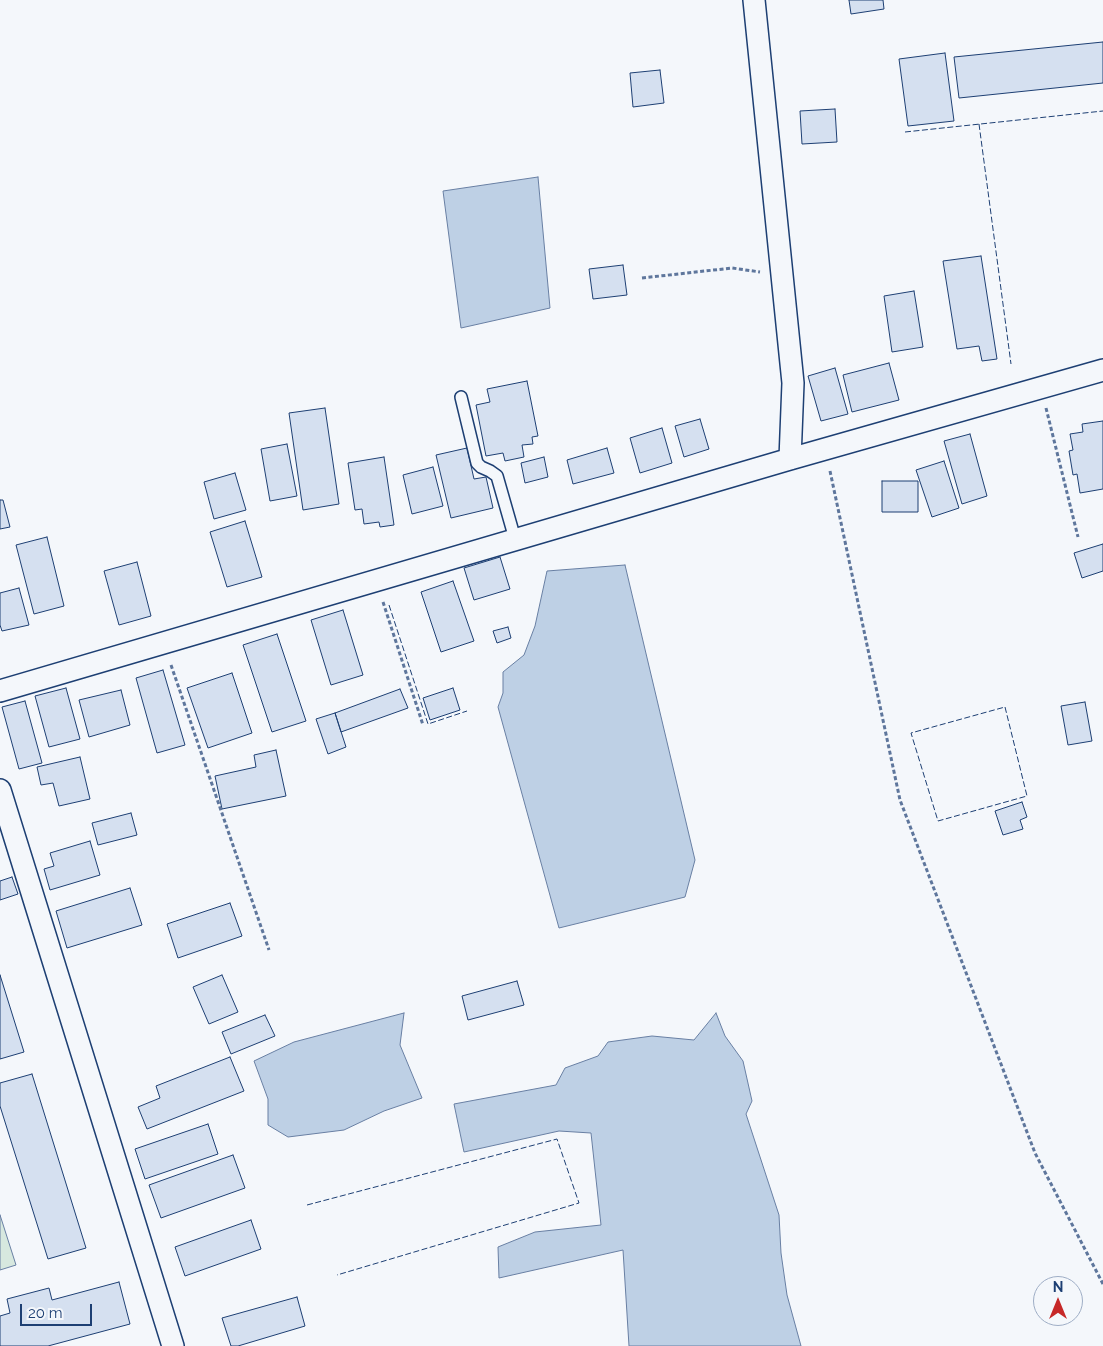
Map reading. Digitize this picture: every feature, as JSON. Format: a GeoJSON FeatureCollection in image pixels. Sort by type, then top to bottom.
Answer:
{"type":"FeatureCollection","features":[{"type":"Feature","properties":{"kind":"street"},"geometry":{"type":"LineString","coordinates":[[754,0],[793,383],[790,459]]}},
{"type":"Feature","properties":{"kind":"street"},"geometry":{"type":"LineString","coordinates":[[0,691],[790,459],[1103,370]]}},
{"type":"Feature","properties":{"kind":"street"},"geometry":{"type":"LineString","coordinates":[[0,790],[172,1346]]}},
{"type":"Feature","properties":{"kind":"lane"},"geometry":{"type":"LineString","coordinates":[[461,397],[477,463],[497,476],[515,540]]}},
{"type":"Feature","properties":{"kind":"path"},"geometry":{"type":"LineString","coordinates":[[642,278],[732,268],[782,275]]}},
{"type":"Feature","properties":{"kind":"path"},"geometry":{"type":"LineString","coordinates":[[1041,388],[1078,538]]}},
{"type":"Feature","properties":{"kind":"path"},"geometry":{"type":"LineString","coordinates":[[826,449],[900,800],[1035,1153],[1103,1284]]}},
{"type":"Feature","properties":{"kind":"path"},"geometry":{"type":"LineString","coordinates":[[375,580],[423,726]]}},
{"type":"Feature","properties":{"kind":"path"},"geometry":{"type":"LineString","coordinates":[[163,643],[269,950]]}},
{"type":"Feature","properties":{"kind":"shaded area"},"geometry":{"type":"Polygon","coordinates":[[[0,1215],[16,1265],[0,1270],[0,1215]]]}},
{"type":"Feature","properties":{"kind":"water"},"geometry":{"type":"Polygon","coordinates":[[[538,177],[550,308],[461,328],[443,191],[538,177]]]}},
{"type":"Feature","properties":{"kind":"water"},"geometry":{"type":"Polygon","coordinates":[[[625,565],[695,860],[685,897],[559,928],[498,707],[503,693],[503,672],[524,655],[535,626],[547,571],[625,565]]]}},
{"type":"Feature","properties":{"kind":"water"},"geometry":{"type":"Polygon","coordinates":[[[404,1013],[400,1045],[422,1098],[384,1111],[344,1130],[288,1137],[268,1125],[268,1099],[254,1061],[294,1042],[404,1013]]]}},
{"type":"Feature","properties":{"kind":"water"},"geometry":{"type":"Polygon","coordinates":[[[716,1013],[725,1036],[743,1061],[752,1101],[746,1114],[779,1215],[781,1253],[787,1295],[801,1346],[629,1346],[623,1250],[499,1278],[498,1247],[535,1232],[601,1225],[591,1133],[559,1131],[464,1152],[454,1104],[556,1085],[565,1068],[598,1056],[608,1042],[652,1036],[694,1040],[716,1013]]]}},
{"type":"Feature","properties":{"kind":"building"},"geometry":{"type":"Polygon","coordinates":[[[849,0],[883,0],[884,9],[851,14],[849,0]]]}},
{"type":"Feature","properties":{"kind":"building"},"geometry":{"type":"Polygon","coordinates":[[[1103,42],[1103,83],[959,98],[954,57],[1103,42]]]}},
{"type":"Feature","properties":{"kind":"building"},"geometry":{"type":"Polygon","coordinates":[[[945,53],[954,121],[908,126],[899,59],[945,53]]]}},
{"type":"Feature","properties":{"kind":"building"},"geometry":{"type":"Polygon","coordinates":[[[660,70],[664,103],[633,107],[630,73],[660,70]]]}},
{"type":"Feature","properties":{"kind":"building"},"geometry":{"type":"Polygon","coordinates":[[[835,109],[837,142],[802,144],[800,111],[835,109]]]}},
{"type":"Feature","properties":{"kind":"building"},"geometry":{"type":"Polygon","coordinates":[[[981,256],[997,359],[982,361],[979,346],[957,349],[943,261],[981,256]]]}},
{"type":"Feature","properties":{"kind":"building"},"geometry":{"type":"Polygon","coordinates":[[[623,265],[627,295],[593,299],[589,269],[623,265]]]}},
{"type":"Feature","properties":{"kind":"building"},"geometry":{"type":"Polygon","coordinates":[[[914,291],[923,347],[892,352],[884,296],[914,291]]]}},
{"type":"Feature","properties":{"kind":"building"},"geometry":{"type":"Polygon","coordinates":[[[889,363],[899,400],[852,412],[843,375],[889,363]]]}},
{"type":"Feature","properties":{"kind":"building"},"geometry":{"type":"Polygon","coordinates":[[[835,368],[848,414],[821,421],[808,376],[835,368]]]}},
{"type":"Feature","properties":{"kind":"building"},"geometry":{"type":"Polygon","coordinates":[[[527,381],[538,436],[532,437],[533,444],[522,445],[524,457],[505,461],[503,453],[486,456],[476,405],[490,402],[487,389],[527,381]]]}},
{"type":"Feature","properties":{"kind":"building"},"geometry":{"type":"Polygon","coordinates":[[[325,408],[339,504],[303,510],[289,413],[325,408]]]}},
{"type":"Feature","properties":{"kind":"building"},"geometry":{"type":"Polygon","coordinates":[[[700,419],[709,449],[684,457],[675,426],[700,419]]]}},
{"type":"Feature","properties":{"kind":"building"},"geometry":{"type":"Polygon","coordinates":[[[1103,421],[1103,489],[1080,493],[1077,474],[1073,475],[1069,451],[1073,450],[1070,434],[1083,432],[1082,424],[1103,421]]]}},
{"type":"Feature","properties":{"kind":"building"},"geometry":{"type":"Polygon","coordinates":[[[662,428],[672,463],[640,473],[630,438],[662,428]]]}},
{"type":"Feature","properties":{"kind":"building"},"geometry":{"type":"Polygon","coordinates":[[[970,434],[987,496],[962,504],[944,441],[970,434]]]}},
{"type":"Feature","properties":{"kind":"building"},"geometry":{"type":"Polygon","coordinates":[[[287,444],[297,496],[270,501],[261,449],[287,444]]]}},
{"type":"Feature","properties":{"kind":"building"},"geometry":{"type":"Polygon","coordinates":[[[467,448],[474,479],[486,477],[493,508],[451,518],[436,455],[467,448]]]}},
{"type":"Feature","properties":{"kind":"building"},"geometry":{"type":"Polygon","coordinates":[[[607,448],[614,473],[573,484],[567,460],[607,448]]]}},
{"type":"Feature","properties":{"kind":"building"},"geometry":{"type":"Polygon","coordinates":[[[384,457],[394,525],[380,527],[379,522],[364,524],[362,509],[355,510],[348,463],[384,457]]]}},
{"type":"Feature","properties":{"kind":"building"},"geometry":{"type":"Polygon","coordinates":[[[544,457],[548,477],[525,483],[521,463],[544,457]]]}},
{"type":"Feature","properties":{"kind":"building"},"geometry":{"type":"Polygon","coordinates":[[[944,461],[959,508],[932,517],[916,470],[944,461]]]}},
{"type":"Feature","properties":{"kind":"building"},"geometry":{"type":"Polygon","coordinates":[[[433,467],[443,506],[412,514],[403,475],[433,467]]]}},
{"type":"Feature","properties":{"kind":"building"},"geometry":{"type":"Polygon","coordinates":[[[235,473],[246,510],[214,519],[204,482],[235,473]]]}},
{"type":"Feature","properties":{"kind":"building"},"geometry":{"type":"Polygon","coordinates":[[[882,481],[918,481],[918,512],[882,512],[882,481]]]}},
{"type":"Feature","properties":{"kind":"building"},"geometry":{"type":"Polygon","coordinates":[[[0,500],[3,500],[10,527],[0,529],[0,500]]]}},
{"type":"Feature","properties":{"kind":"building"},"geometry":{"type":"Polygon","coordinates":[[[245,521],[262,577],[227,587],[210,532],[245,521]]]}},
{"type":"Feature","properties":{"kind":"building"},"geometry":{"type":"Polygon","coordinates":[[[47,537],[64,606],[34,614],[16,545],[47,537]]]}},
{"type":"Feature","properties":{"kind":"building"},"geometry":{"type":"Polygon","coordinates":[[[1103,544],[1103,571],[1082,578],[1074,553],[1103,544]]]}},
{"type":"Feature","properties":{"kind":"building"},"geometry":{"type":"Polygon","coordinates":[[[500,557],[510,589],[474,600],[464,568],[500,557]]]}},
{"type":"Feature","properties":{"kind":"building"},"geometry":{"type":"Polygon","coordinates":[[[137,562],[151,616],[119,625],[104,571],[137,562]]]}},
{"type":"Feature","properties":{"kind":"building"},"geometry":{"type":"Polygon","coordinates":[[[453,581],[474,641],[441,652],[421,592],[453,581]]]}},
{"type":"Feature","properties":{"kind":"building"},"geometry":{"type":"Polygon","coordinates":[[[19,588],[29,625],[2,631],[0,625],[0,593],[19,588]]]}},
{"type":"Feature","properties":{"kind":"building"},"geometry":{"type":"Polygon","coordinates":[[[343,610],[363,675],[331,685],[311,620],[343,610]]]}},
{"type":"Feature","properties":{"kind":"building"},"geometry":{"type":"Polygon","coordinates":[[[508,627],[511,638],[497,643],[493,631],[508,627]]]}},
{"type":"Feature","properties":{"kind":"building"},"geometry":{"type":"Polygon","coordinates":[[[277,634],[306,721],[272,732],[243,645],[277,634]]]}},
{"type":"Feature","properties":{"kind":"building"},"geometry":{"type":"Polygon","coordinates":[[[163,670],[185,745],[157,753],[136,678],[163,670]]]}},
{"type":"Feature","properties":{"kind":"building"},"geometry":{"type":"Polygon","coordinates":[[[232,673],[252,733],[208,748],[187,688],[232,673]]]}},
{"type":"Feature","properties":{"kind":"building"},"geometry":{"type":"Polygon","coordinates":[[[66,688],[80,739],[49,747],[35,696],[66,688]]]}},
{"type":"Feature","properties":{"kind":"building"},"geometry":{"type":"Polygon","coordinates":[[[453,688],[460,710],[430,720],[423,698],[453,688]]]}},
{"type":"Feature","properties":{"kind":"building"},"geometry":{"type":"Polygon","coordinates":[[[400,689],[408,708],[341,732],[335,713],[400,689]]]}},
{"type":"Feature","properties":{"kind":"building"},"geometry":{"type":"Polygon","coordinates":[[[121,690],[130,725],[89,737],[79,700],[121,690]]]}},
{"type":"Feature","properties":{"kind":"building"},"geometry":{"type":"Polygon","coordinates":[[[25,701],[42,763],[19,769],[2,707],[25,701]]]}},
{"type":"Feature","properties":{"kind":"building"},"geometry":{"type":"Polygon","coordinates":[[[1085,702],[1092,741],[1068,745],[1061,706],[1085,702]]]}},
{"type":"Feature","properties":{"kind":"building"},"geometry":{"type":"Polygon","coordinates":[[[335,713],[346,747],[328,754],[316,719],[335,713]]]}},
{"type":"Feature","properties":{"kind":"building"},"geometry":{"type":"Polygon","coordinates":[[[276,750],[286,796],[222,809],[215,776],[256,767],[254,755],[276,750]]]}},
{"type":"Feature","properties":{"kind":"building"},"geometry":{"type":"Polygon","coordinates":[[[80,757],[90,799],[59,806],[53,783],[41,785],[37,767],[80,757]]]}},
{"type":"Feature","properties":{"kind":"building"},"geometry":{"type":"Polygon","coordinates":[[[1022,802],[1027,817],[1020,820],[1023,829],[1003,835],[995,811],[1022,802]]]}},
{"type":"Feature","properties":{"kind":"building"},"geometry":{"type":"Polygon","coordinates":[[[131,813],[137,835],[98,845],[92,823],[131,813]]]}},
{"type":"Feature","properties":{"kind":"building"},"geometry":{"type":"Polygon","coordinates":[[[90,841],[100,875],[50,890],[44,869],[54,866],[50,853],[90,841]]]}},
{"type":"Feature","properties":{"kind":"building"},"geometry":{"type":"Polygon","coordinates":[[[12,877],[18,894],[0,900],[0,881],[12,877]]]}},
{"type":"Feature","properties":{"kind":"building"},"geometry":{"type":"Polygon","coordinates":[[[130,888],[142,925],[67,948],[56,911],[130,888]]]}},
{"type":"Feature","properties":{"kind":"building"},"geometry":{"type":"Polygon","coordinates":[[[230,903],[242,936],[178,958],[167,924],[230,903]]]}},
{"type":"Feature","properties":{"kind":"building"},"geometry":{"type":"Polygon","coordinates":[[[0,975],[24,1052],[0,1059],[0,975]]]}},
{"type":"Feature","properties":{"kind":"building"},"geometry":{"type":"Polygon","coordinates":[[[222,975],[238,1012],[209,1024],[193,987],[222,975]]]}},
{"type":"Feature","properties":{"kind":"building"},"geometry":{"type":"Polygon","coordinates":[[[517,981],[524,1005],[468,1020],[462,996],[517,981]]]}},
{"type":"Feature","properties":{"kind":"building"},"geometry":{"type":"Polygon","coordinates":[[[265,1015],[275,1036],[231,1054],[222,1032],[265,1015]]]}},
{"type":"Feature","properties":{"kind":"building"},"geometry":{"type":"Polygon","coordinates":[[[230,1057],[244,1091],[147,1129],[138,1107],[160,1098],[156,1086],[230,1057]]]}},
{"type":"Feature","properties":{"kind":"building"},"geometry":{"type":"Polygon","coordinates":[[[32,1074],[86,1248],[48,1259],[0,1106],[0,1083],[32,1074]]]}},
{"type":"Feature","properties":{"kind":"building"},"geometry":{"type":"Polygon","coordinates":[[[208,1124],[218,1154],[145,1179],[135,1149],[208,1124]]]}},
{"type":"Feature","properties":{"kind":"building"},"geometry":{"type":"Polygon","coordinates":[[[233,1155],[245,1188],[161,1218],[149,1185],[233,1155]]]}},
{"type":"Feature","properties":{"kind":"building"},"geometry":{"type":"Polygon","coordinates":[[[251,1220],[261,1249],[185,1276],[175,1247],[251,1220]]]}},
{"type":"Feature","properties":{"kind":"building"},"geometry":{"type":"Polygon","coordinates":[[[119,1282],[130,1324],[48,1346],[0,1346],[0,1316],[10,1313],[7,1299],[49,1288],[52,1300],[119,1282]]]}},
{"type":"Feature","properties":{"kind":"building"},"geometry":{"type":"Polygon","coordinates":[[[297,1297],[305,1326],[238,1346],[231,1346],[222,1318],[297,1297]]]}},
{"type":"Feature","properties":{"kind":"fence"},"geometry":{"type":"LineString","coordinates":[[905,132],[1103,111]]}},
{"type":"Feature","properties":{"kind":"fence"},"geometry":{"type":"LineString","coordinates":[[979,124],[1011,364]]}},
{"type":"Feature","properties":{"kind":"fence"},"geometry":{"type":"LineString","coordinates":[[389,605],[428,724],[467,711]]}},
{"type":"Feature","properties":{"kind":"fence"},"geometry":{"type":"LineString","coordinates":[[1005,707],[1027,796],[938,821],[911,733],[1005,707]]}},
{"type":"Feature","properties":{"kind":"fence"},"geometry":{"type":"LineString","coordinates":[[307,1205],[557,1139],[579,1203],[337,1275]]}}]}
